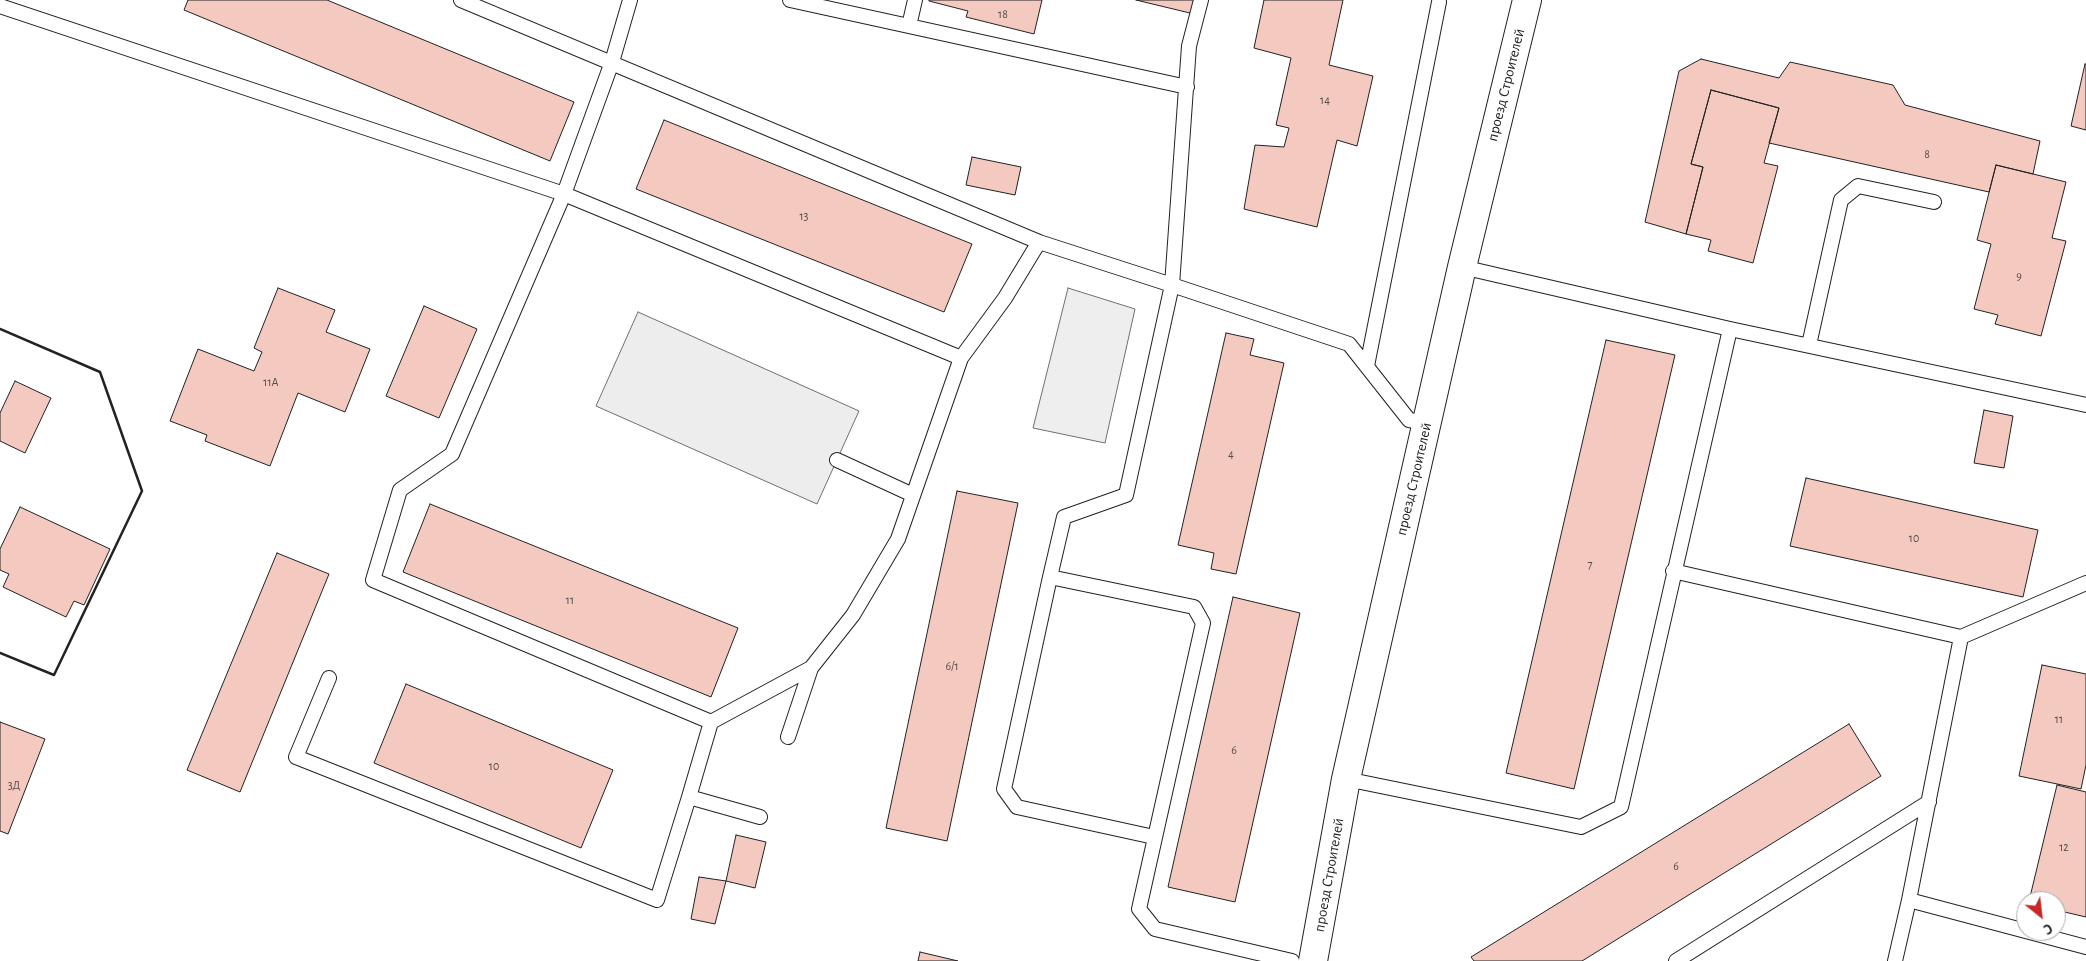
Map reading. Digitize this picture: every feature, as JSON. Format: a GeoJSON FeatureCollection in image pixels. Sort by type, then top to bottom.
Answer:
{"type":"FeatureCollection","features":[{"type":"Feature","properties":{"kind":"street","name":"проезд Строителей"},"geometry":{"type":"LineString","coordinates":[[1313,961],[1346,779],[1462,267],[1527,0]]}},
{"type":"Feature","properties":{"kind":"lane"},"geometry":{"type":"LineString","coordinates":[[461,0],[1039,242],[1349,344],[1409,420],[1427,422]]}},
{"type":"Feature","properties":{"kind":"lane"},"geometry":{"type":"LineString","coordinates":[[630,0],[612,62],[564,194],[452,454],[400,490],[373,580],[711,722]]}},
{"type":"Feature","properties":{"kind":"lane"},"geometry":{"type":"LineString","coordinates":[[790,0],[1187,87]]}},
{"type":"Feature","properties":{"kind":"lane"},"geometry":{"type":"LineString","coordinates":[[908,26],[916,0]]}},
{"type":"Feature","properties":{"kind":"lane"},"geometry":{"type":"LineString","coordinates":[[1154,837],[1017,807],[1004,789],[1064,517],[1126,495],[1172,285],[1190,46],[1201,0]]}},
{"type":"Feature","properties":{"kind":"lane"},"geometry":{"type":"LineString","coordinates":[[1367,366],[1439,2]]}},
{"type":"Feature","properties":{"kind":"lane"},"geometry":{"type":"LineString","coordinates":[[0,6],[564,194],[961,358]]}},
{"type":"Feature","properties":{"kind":"lane"},"geometry":{"type":"LineString","coordinates":[[1809,345],[1841,200],[1858,186],[1934,202]]}},
{"type":"Feature","properties":{"kind":"lane"},"geometry":{"type":"LineString","coordinates":[[788,737],[811,668],[852,615],[898,539],[961,358],[1005,298],[1039,242]]}},
{"type":"Feature","properties":{"kind":"lane"},"geometry":{"type":"LineString","coordinates":[[1462,267],[1730,329],[2086,405]]}},
{"type":"Feature","properties":{"kind":"lane"},"geometry":{"type":"LineString","coordinates":[[1346,779],[1581,827],[1620,806],[1730,329]]}},
{"type":"Feature","properties":{"kind":"lane"},"geometry":{"type":"LineString","coordinates":[[836,460],[913,495]]}},
{"type":"Feature","properties":{"kind":"lane"},"geometry":{"type":"LineString","coordinates":[[1673,570],[1961,637],[2086,583]]}},
{"type":"Feature","properties":{"kind":"lane"},"geometry":{"type":"LineString","coordinates":[[1050,577],[1194,607],[1203,622],[1139,909],[1155,929],[1292,961]]}},
{"type":"Feature","properties":{"kind":"lane"},"geometry":{"type":"LineString","coordinates":[[1895,961],[1929,802],[1961,637]]}},
{"type":"Feature","properties":{"kind":"lane"},"geometry":{"type":"LineString","coordinates":[[329,678],[296,757],[657,900],[690,797],[711,722],[811,668]]}},
{"type":"Feature","properties":{"kind":"lane"},"geometry":{"type":"LineString","coordinates":[[690,797],[760,817]]}},
{"type":"Feature","properties":{"kind":"lane"},"geometry":{"type":"LineString","coordinates":[[1676,961],[1929,802]]}},
{"type":"Feature","properties":{"kind":"lane"},"geometry":{"type":"LineString","coordinates":[[1909,900],[2086,947]]}},
{"type":"Feature","properties":{"kind":"shaded area"},"geometry":{"type":"Polygon","coordinates":[[[1068,288],[1135,309],[1105,443],[1033,428],[1068,288]]]}},
{"type":"Feature","properties":{"kind":"shaded area"},"geometry":{"type":"Polygon","coordinates":[[[638,312],[859,411],[817,504],[596,406],[638,312]]]}},
{"type":"Feature","properties":{"kind":"building"},"geometry":{"type":"Polygon","coordinates":[[[188,0],[327,0],[574,102],[550,161],[184,10],[188,0]]]}},
{"type":"Feature","properties":{"kind":"building"},"geometry":{"type":"Polygon","coordinates":[[[929,0],[1042,0],[1034,34],[966,17],[968,11],[929,0]]]}},
{"type":"Feature","properties":{"kind":"building"},"geometry":{"type":"Polygon","coordinates":[[[1136,0],[1198,0],[1194,14],[1136,0]]]}},
{"type":"Feature","properties":{"kind":"building"},"geometry":{"type":"Polygon","coordinates":[[[1264,0],[1343,0],[1329,65],[1373,76],[1357,146],[1337,140],[1317,227],[1244,209],[1255,145],[1284,147],[1289,128],[1276,125],[1291,58],[1254,48],[1264,0]]]}},
{"type":"Feature","properties":{"kind":"building"},"geometry":{"type":"Polygon","coordinates":[[[1701,59],[1779,78],[1790,62],[1893,85],[1905,105],[2040,141],[2033,174],[1996,165],[1989,192],[1769,143],[1779,108],[1711,90],[1691,164],[1703,167],[1686,234],[1645,222],[1679,71],[1701,59]]]}},
{"type":"Feature","properties":{"kind":"building"},"geometry":{"type":"Polygon","coordinates":[[[2086,64],[2086,130],[2071,126],[2086,64]]]}},
{"type":"Feature","properties":{"kind":"building"},"geometry":{"type":"Polygon","coordinates":[[[1711,90],[1779,108],[1764,163],[1778,166],[1753,263],[1708,251],[1711,240],[1686,234],[1703,167],[1691,164],[1711,90]]]}},
{"type":"Feature","properties":{"kind":"building"},"geometry":{"type":"Polygon","coordinates":[[[664,120],[972,244],[944,312],[636,189],[664,120]]]}},
{"type":"Feature","properties":{"kind":"building"},"geometry":{"type":"Polygon","coordinates":[[[972,157],[1021,167],[1015,195],[966,185],[972,157]]]}},
{"type":"Feature","properties":{"kind":"building"},"geometry":{"type":"Polygon","coordinates":[[[1996,165],[2066,182],[2052,238],[2066,241],[2041,336],[1995,324],[1998,315],[1974,309],[1991,244],[1977,240],[1996,165]]]}},
{"type":"Feature","properties":{"kind":"building"},"geometry":{"type":"Polygon","coordinates":[[[278,288],[335,310],[326,332],[370,349],[345,412],[298,393],[270,466],[205,441],[207,435],[170,421],[198,349],[254,371],[262,352],[254,348],[278,288]]]}},
{"type":"Feature","properties":{"kind":"building"},"geometry":{"type":"Polygon","coordinates":[[[424,306],[477,329],[439,418],[386,396],[424,306]]]}},
{"type":"Feature","properties":{"kind":"building"},"geometry":{"type":"Polygon","coordinates":[[[1226,333],[1254,339],[1250,355],[1284,363],[1236,574],[1211,569],[1214,553],[1178,545],[1226,333]]]}},
{"type":"Feature","properties":{"kind":"building"},"geometry":{"type":"Polygon","coordinates":[[[1606,340],[1675,355],[1574,789],[1506,773],[1606,340]]]}},
{"type":"Feature","properties":{"kind":"building"},"geometry":{"type":"Polygon","coordinates":[[[15,381],[51,398],[25,453],[0,441],[0,413],[15,381]]]}},
{"type":"Feature","properties":{"kind":"building"},"geometry":{"type":"Polygon","coordinates":[[[1984,410],[2013,416],[2004,468],[1974,463],[1984,410]]]}},
{"type":"Feature","properties":{"kind":"building"},"geometry":{"type":"Polygon","coordinates":[[[1806,478],[2038,530],[2023,597],[1790,546],[1806,478]]]}},
{"type":"Feature","properties":{"kind":"building"},"geometry":{"type":"Polygon","coordinates":[[[957,491],[1018,503],[947,841],[886,828],[957,491]]]}},
{"type":"Feature","properties":{"kind":"building"},"geometry":{"type":"Polygon","coordinates":[[[430,504],[738,628],[711,697],[403,572],[430,504]]]}},
{"type":"Feature","properties":{"kind":"building"},"geometry":{"type":"Polygon","coordinates":[[[20,507],[110,549],[84,605],[74,601],[66,617],[3,587],[9,574],[0,570],[0,549],[20,507]]]}},
{"type":"Feature","properties":{"kind":"building"},"geometry":{"type":"Polygon","coordinates":[[[277,553],[329,574],[240,792],[187,770],[277,553]]]}},
{"type":"Feature","properties":{"kind":"building"},"geometry":{"type":"Polygon","coordinates":[[[1233,597],[1300,613],[1235,902],[1168,887],[1233,597]]]}},
{"type":"Feature","properties":{"kind":"building"},"geometry":{"type":"Polygon","coordinates":[[[2042,665],[2086,674],[2086,765],[2081,789],[2019,776],[2042,665]]]}},
{"type":"Feature","properties":{"kind":"building"},"geometry":{"type":"Polygon","coordinates":[[[406,684],[613,770],[581,848],[374,763],[406,684]]]}},
{"type":"Feature","properties":{"kind":"building"},"geometry":{"type":"Polygon","coordinates":[[[0,722],[45,739],[8,834],[0,831],[0,722]]]}},
{"type":"Feature","properties":{"kind":"building"},"geometry":{"type":"Polygon","coordinates":[[[1849,724],[1881,776],[1582,961],[1474,961],[1471,957],[1849,724]]]}},
{"type":"Feature","properties":{"kind":"building"},"geometry":{"type":"Polygon","coordinates":[[[2057,785],[2086,792],[2086,917],[2066,912],[2066,891],[2031,891],[2057,785]]]}},
{"type":"Feature","properties":{"kind":"building"},"geometry":{"type":"Polygon","coordinates":[[[736,835],[766,842],[755,888],[726,881],[736,835]]]}},
{"type":"Feature","properties":{"kind":"building"},"geometry":{"type":"Polygon","coordinates":[[[699,877],[726,881],[715,924],[691,919],[699,877]]]}},
{"type":"Feature","properties":{"kind":"building"},"geometry":{"type":"Polygon","coordinates":[[[920,952],[958,961],[918,961],[920,952]]]}},
{"type":"Feature","properties":{"kind":"wall"},"geometry":{"type":"LineString","coordinates":[[0,329],[100,372],[142,491],[54,675],[0,653]]}}]}
